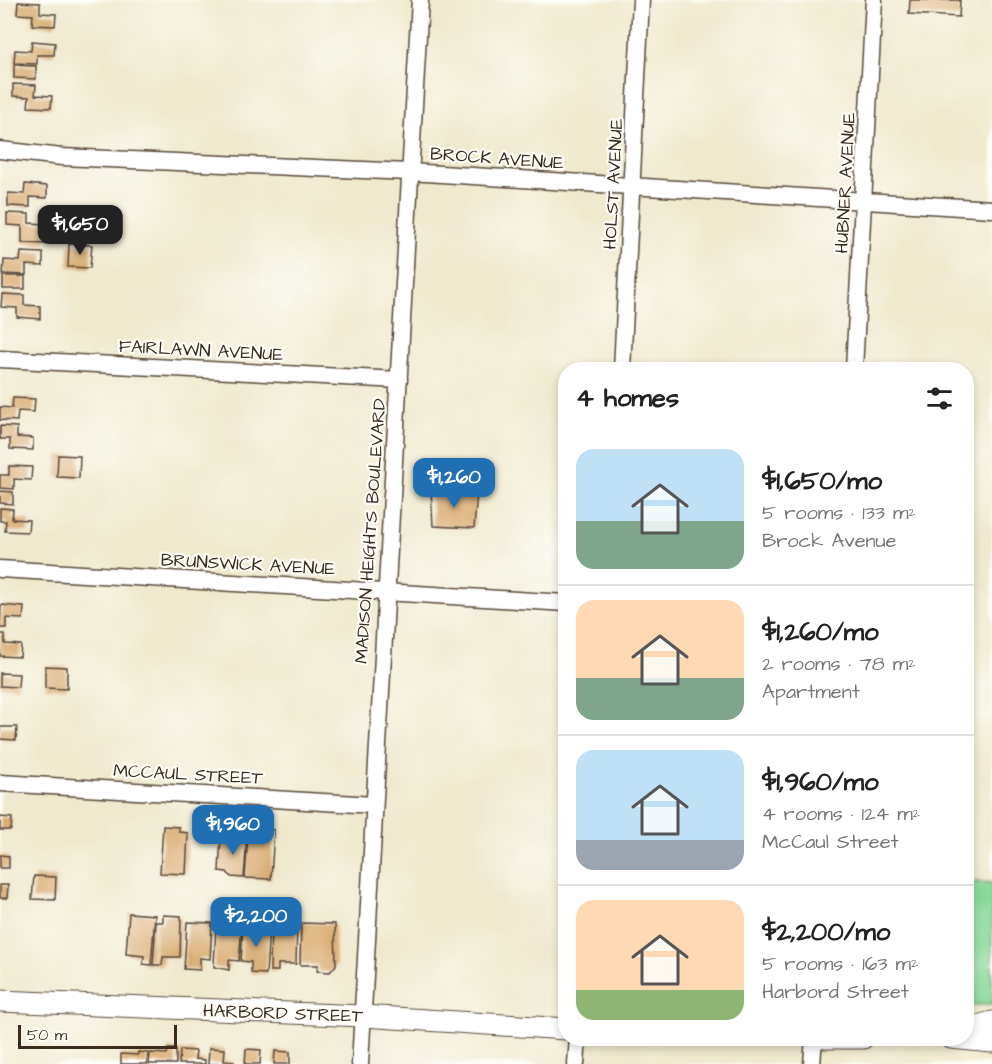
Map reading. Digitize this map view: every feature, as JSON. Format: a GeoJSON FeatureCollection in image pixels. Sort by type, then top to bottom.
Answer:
{"type":"FeatureCollection","features":[{"type":"Feature","properties":{"kind":"street","name":"MADISON HEIGHTS BOULEVARD"},"geometry":{"type":"LineString","coordinates":[[360,1064],[420,0]]}},
{"type":"Feature","properties":{"kind":"street","name":"HOLST AVENUE"},"geometry":{"type":"LineString","coordinates":[[622,362],[641,0]]}},
{"type":"Feature","properties":{"kind":"street","name":"HUBNER AVENUE"},"geometry":{"type":"LineString","coordinates":[[854,362],[874,0]]}},
{"type":"Feature","properties":{"kind":"street","name":"BROCK AVENUE"},"geometry":{"type":"LineString","coordinates":[[0,150],[62,157],[409,171],[992,209]]}},
{"type":"Feature","properties":{"kind":"street","name":"FAIRLAWN AVENUE"},"geometry":{"type":"LineString","coordinates":[[0,359],[399,380]]}},
{"type":"Feature","properties":{"kind":"street","name":"BRUNSWICK AVENUE"},"geometry":{"type":"LineString","coordinates":[[0,569],[386,590],[558,602]]}},
{"type":"Feature","properties":{"kind":"street","name":"MCCAUL STREET"},"geometry":{"type":"LineString","coordinates":[[0,783],[374,805]]}},
{"type":"Feature","properties":{"kind":"street","name":"HARBORD STREET"},"geometry":{"type":"LineString","coordinates":[[0,1001],[363,1016],[558,1028]]}},
{"type":"Feature","properties":{"kind":"street"},"geometry":{"type":"LineString","coordinates":[[974,1027],[992,1022]]}},
{"type":"Feature","properties":{"kind":"street"},"geometry":{"type":"LineString","coordinates":[[974,1040],[992,1042]]}},
{"type":"Feature","properties":{"kind":"street"},"geometry":{"type":"LineString","coordinates":[[576,1064],[577,1046]]}},
{"type":"Feature","properties":{"kind":"street"},"geometry":{"type":"LineString","coordinates":[[812,1064],[813,1046]]}},
{"type":"Feature","properties":{"kind":"green space"},"geometry":{"type":"Polygon","coordinates":[[[974,882],[992,883],[992,1004],[974,1005],[974,882]]]}},
{"type":"Feature","properties":{"kind":"building"},"geometry":{"type":"Polygon","coordinates":[[[910,0],[960,0],[959,17],[909,14],[910,0]]]}},
{"type":"Feature","properties":{"kind":"building"},"geometry":{"type":"Polygon","coordinates":[[[18,2],[40,3],[40,13],[56,14],[55,26],[32,25],[33,15],[17,14],[18,2]]]}},
{"type":"Feature","properties":{"kind":"building"},"geometry":{"type":"Polygon","coordinates":[[[32,41],[55,43],[54,55],[37,55],[37,64],[14,63],[15,50],[31,51],[32,41]]]}},
{"type":"Feature","properties":{"kind":"building"},"geometry":{"type":"Polygon","coordinates":[[[14,65],[36,66],[36,79],[14,78],[14,65]]]}},
{"type":"Feature","properties":{"kind":"building"},"geometry":{"type":"Polygon","coordinates":[[[13,84],[36,85],[35,95],[52,96],[51,108],[28,107],[29,97],[13,96],[13,84]]]}},
{"type":"Feature","properties":{"kind":"building"},"geometry":{"type":"Polygon","coordinates":[[[25,184],[47,186],[47,198],[30,197],[30,207],[8,206],[8,193],[24,194],[25,184]]]}},
{"type":"Feature","properties":{"kind":"building"},"geometry":{"type":"Polygon","coordinates":[[[7,213],[29,214],[29,223],[46,224],[45,244],[22,243],[22,226],[7,225],[7,213]]]}},
{"type":"Feature","properties":{"kind":"building"},"geometry":{"type":"Polygon","coordinates":[[[69,244],[92,245],[90,268],[68,267],[69,244]]]}},
{"type":"Feature","properties":{"kind":"building"},"geometry":{"type":"Polygon","coordinates":[[[21,252],[43,253],[43,266],[26,265],[26,275],[3,274],[4,260],[20,261],[21,252]]]}},
{"type":"Feature","properties":{"kind":"building"},"geometry":{"type":"Polygon","coordinates":[[[3,276],[25,276],[25,289],[3,289],[3,276]]]}},
{"type":"Feature","properties":{"kind":"building"},"geometry":{"type":"Polygon","coordinates":[[[2,294],[24,295],[24,305],[40,306],[40,319],[17,317],[17,308],[1,307],[2,294]]]}},
{"type":"Feature","properties":{"kind":"building"},"geometry":{"type":"Polygon","coordinates":[[[13,398],[35,399],[34,412],[18,411],[17,421],[0,420],[0,407],[12,408],[13,398]]]}},
{"type":"Feature","properties":{"kind":"building"},"geometry":{"type":"Polygon","coordinates":[[[0,426],[17,427],[17,437],[33,438],[33,450],[10,449],[10,439],[0,439],[0,426]]]}},
{"type":"Feature","properties":{"kind":"building"},"geometry":{"type":"Polygon","coordinates":[[[58,455],[80,456],[79,478],[57,477],[58,455]]]}},
{"type":"Feature","properties":{"kind":"building"},"geometry":{"type":"Polygon","coordinates":[[[9,466],[32,467],[31,480],[14,479],[14,489],[0,488],[0,475],[9,475],[9,466]]]}},
{"type":"Feature","properties":{"kind":"building"},"geometry":{"type":"Polygon","coordinates":[[[431,490],[477,493],[474,528],[433,526],[431,490]]]}},
{"type":"Feature","properties":{"kind":"building"},"geometry":{"type":"Polygon","coordinates":[[[0,491],[13,492],[13,504],[0,503],[0,491]]]}},
{"type":"Feature","properties":{"kind":"building"},"geometry":{"type":"Polygon","coordinates":[[[0,508],[13,509],[12,519],[29,520],[28,532],[5,531],[6,521],[0,521],[0,508]]]}},
{"type":"Feature","properties":{"kind":"building"},"geometry":{"type":"Polygon","coordinates":[[[1,605],[24,607],[23,619],[6,618],[6,628],[0,628],[1,605]]]}},
{"type":"Feature","properties":{"kind":"building"},"geometry":{"type":"Polygon","coordinates":[[[0,634],[5,634],[5,644],[21,645],[20,657],[0,656],[0,634]]]}},
{"type":"Feature","properties":{"kind":"building"},"geometry":{"type":"Polygon","coordinates":[[[45,666],[67,667],[67,689],[45,688],[45,666]]]}},
{"type":"Feature","properties":{"kind":"building"},"geometry":{"type":"Polygon","coordinates":[[[0,673],[19,674],[18,687],[0,686],[0,673]]]}},
{"type":"Feature","properties":{"kind":"building"},"geometry":{"type":"Polygon","coordinates":[[[0,727],[17,727],[16,740],[0,739],[0,727]]]}},
{"type":"Feature","properties":{"kind":"building"},"geometry":{"type":"Polygon","coordinates":[[[0,817],[12,818],[11,830],[0,830],[0,817]]]}},
{"type":"Feature","properties":{"kind":"building"},"geometry":{"type":"Polygon","coordinates":[[[163,826],[179,827],[179,832],[188,833],[186,874],[160,873],[163,826]]]}},
{"type":"Feature","properties":{"kind":"building"},"geometry":{"type":"Polygon","coordinates":[[[258,828],[274,830],[271,879],[245,878],[248,835],[257,836],[258,828]]]}},
{"type":"Feature","properties":{"kind":"building"},"geometry":{"type":"Polygon","coordinates":[[[221,836],[247,837],[244,878],[231,877],[227,872],[219,871],[221,836]]]}},
{"type":"Feature","properties":{"kind":"building"},"geometry":{"type":"Polygon","coordinates":[[[0,855],[9,856],[9,868],[0,868],[0,855]]]}},
{"type":"Feature","properties":{"kind":"building"},"geometry":{"type":"Polygon","coordinates":[[[34,876],[56,877],[55,900],[32,899],[34,876]]]}},
{"type":"Feature","properties":{"kind":"building"},"geometry":{"type":"Polygon","coordinates":[[[0,885],[8,885],[7,898],[0,898],[0,885]]]}},
{"type":"Feature","properties":{"kind":"building"},"geometry":{"type":"Polygon","coordinates":[[[129,913],[155,915],[151,965],[143,964],[144,956],[126,954],[129,913]]]}},
{"type":"Feature","properties":{"kind":"building"},"geometry":{"type":"Polygon","coordinates":[[[163,915],[181,916],[180,957],[163,957],[162,965],[153,965],[156,922],[163,922],[163,915]]]}},
{"type":"Feature","properties":{"kind":"building"},"geometry":{"type":"Polygon","coordinates":[[[187,922],[212,923],[210,959],[200,958],[200,970],[184,969],[187,922]]]}},
{"type":"Feature","properties":{"kind":"building"},"geometry":{"type":"Polygon","coordinates":[[[279,922],[297,922],[296,964],[278,964],[278,971],[270,971],[271,928],[279,929],[279,922]]]}},
{"type":"Feature","properties":{"kind":"building"},"geometry":{"type":"Polygon","coordinates":[[[216,923],[242,925],[239,961],[229,960],[229,970],[214,967],[216,923]]]}},
{"type":"Feature","properties":{"kind":"building"},"geometry":{"type":"Polygon","coordinates":[[[301,923],[335,924],[336,965],[330,972],[317,971],[318,965],[300,965],[301,923]]]}},
{"type":"Feature","properties":{"kind":"building"},"geometry":{"type":"Polygon","coordinates":[[[243,926],[269,927],[266,974],[251,973],[251,962],[241,961],[243,926]]]}},
{"type":"Feature","properties":{"kind":"building"},"geometry":{"type":"Polygon","coordinates":[[[209,1048],[225,1049],[224,1061],[234,1062],[234,1064],[208,1064],[209,1048]]]}},
{"type":"Feature","properties":{"kind":"building"},"geometry":{"type":"Polygon","coordinates":[[[168,1049],[176,1049],[176,1064],[149,1064],[150,1053],[167,1054],[168,1049]]]}},
{"type":"Feature","properties":{"kind":"building"},"geometry":{"type":"Polygon","coordinates":[[[246,1049],[261,1050],[260,1064],[245,1064],[246,1049]]]}},
{"type":"Feature","properties":{"kind":"building"},"geometry":{"type":"Polygon","coordinates":[[[180,1050],[196,1051],[195,1059],[205,1060],[205,1064],[179,1064],[180,1050]]]}},
{"type":"Feature","properties":{"kind":"building"},"geometry":{"type":"Polygon","coordinates":[[[275,1051],[290,1052],[290,1064],[274,1064],[275,1051]]]}},
{"type":"Feature","properties":{"kind":"building"},"geometry":{"type":"Polygon","coordinates":[[[138,1052],[148,1053],[147,1064],[121,1064],[121,1054],[138,1055],[138,1052]]]}}]}
